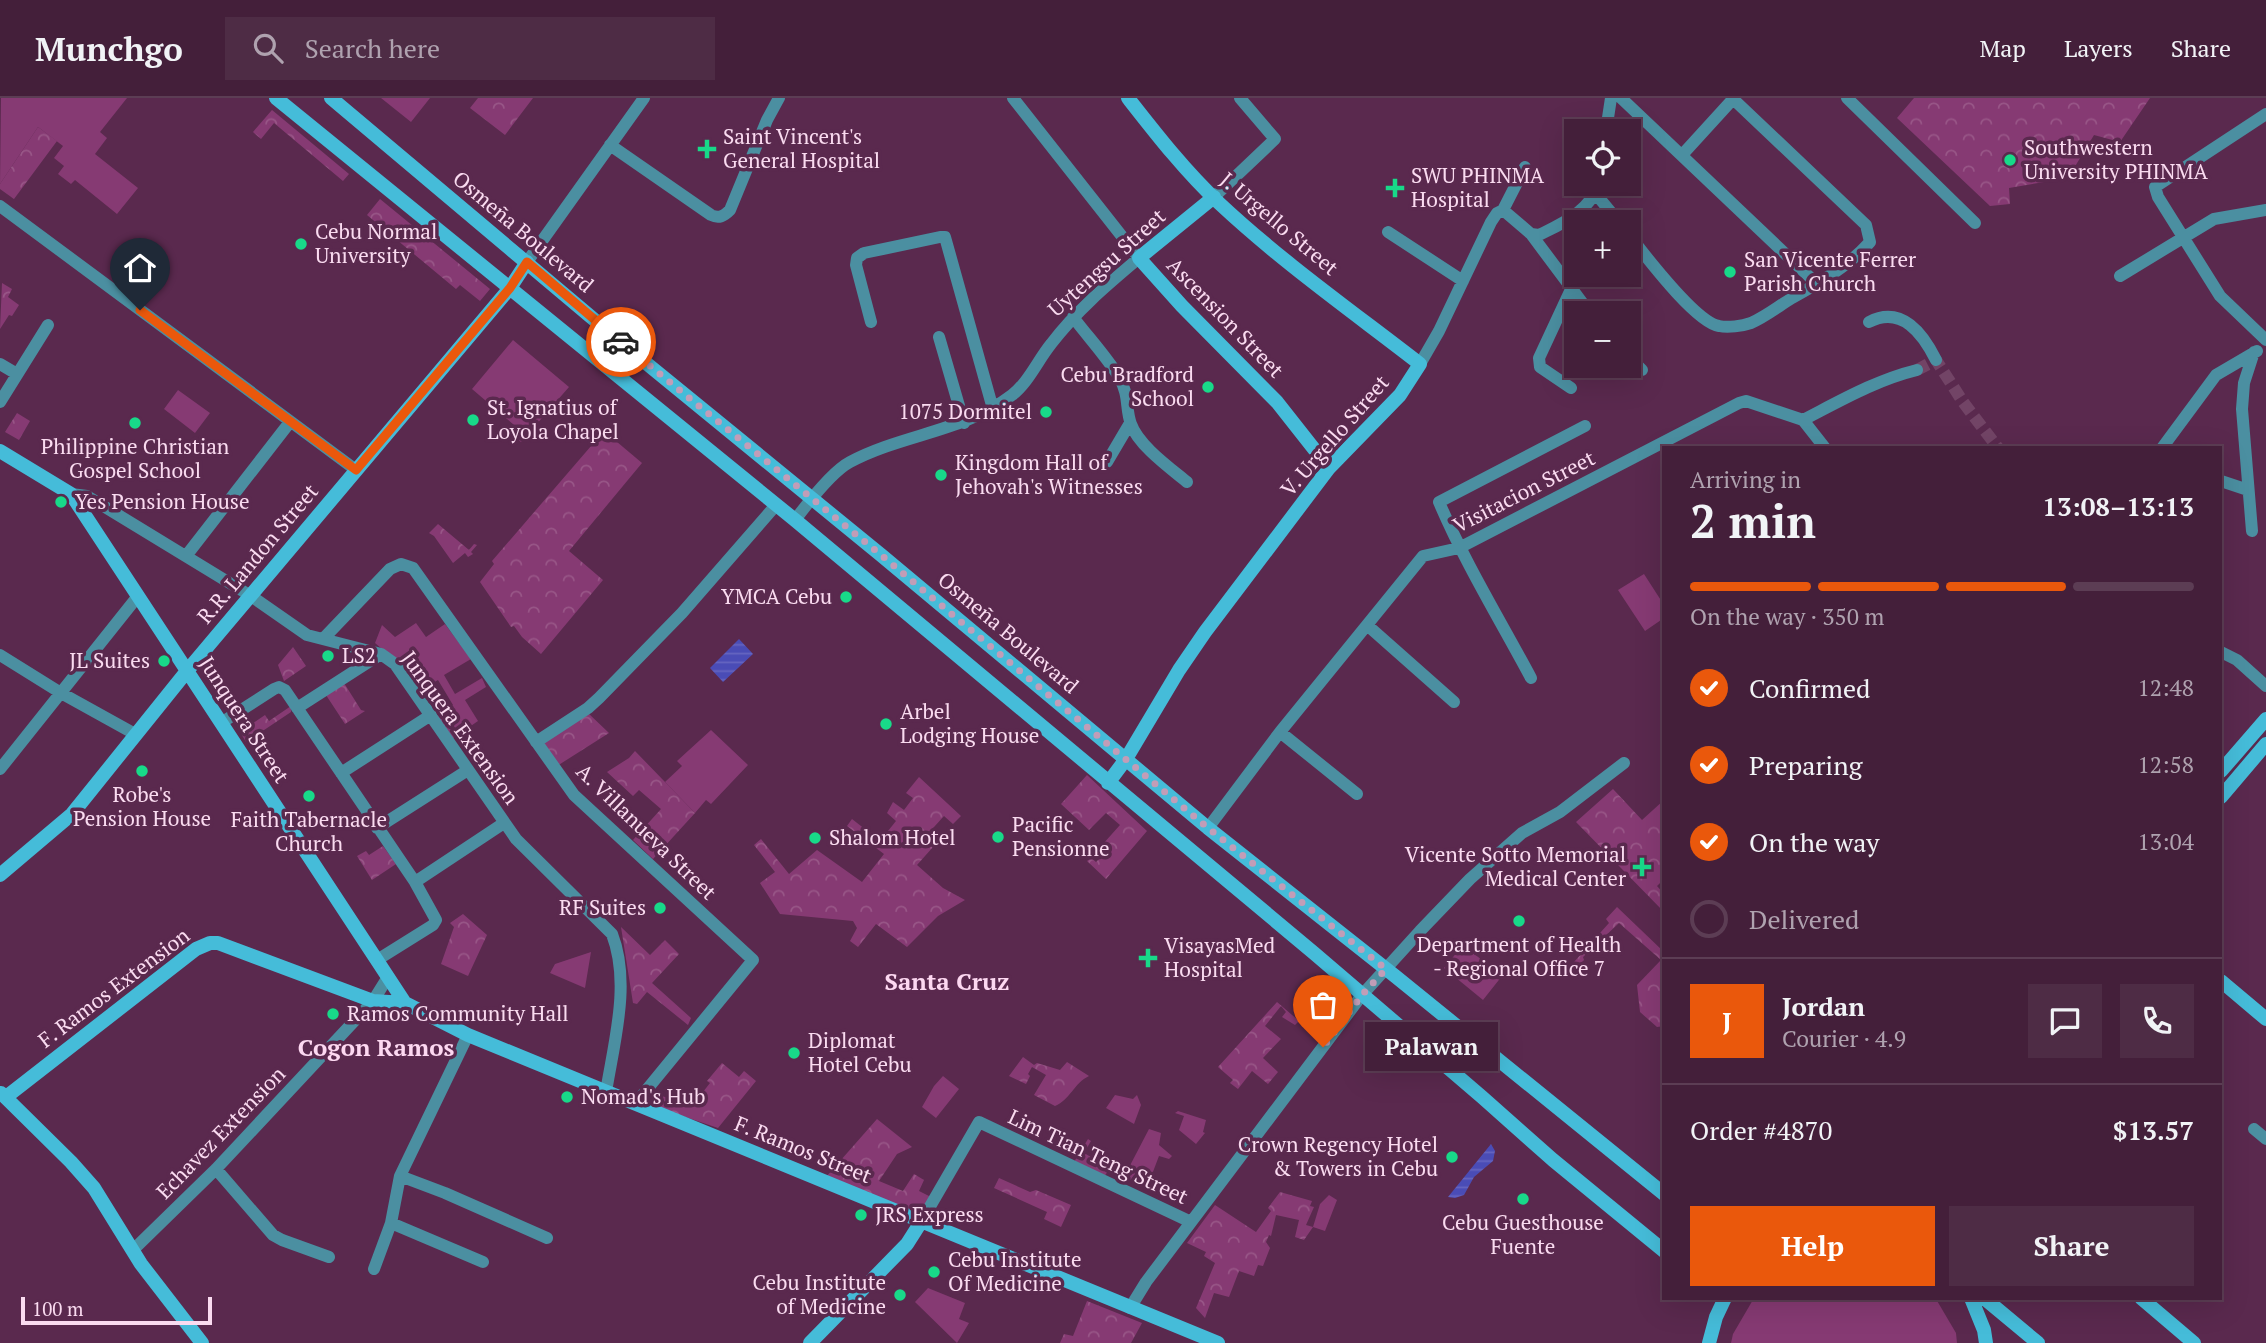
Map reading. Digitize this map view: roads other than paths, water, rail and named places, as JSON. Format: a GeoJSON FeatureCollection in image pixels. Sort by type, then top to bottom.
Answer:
{"type":"FeatureCollection","features":[{"type":"Feature","properties":{"kind":"street"},"geometry":{"type":"LineString","coordinates":[[276,98],[795,520],[1662,1249]]}},
{"type":"Feature","properties":{"kind":"street","name":"Osmeña Boulevard"},"geometry":{"type":"LineString","coordinates":[[331,98],[1208,828],[1662,1192]]}},
{"type":"Feature","properties":{"kind":"street","name":"R.R. Landon Street"},"geometry":{"type":"LineString","coordinates":[[0,875],[72,814],[187,671],[510,288],[644,98]]}},
{"type":"Feature","properties":{"kind":"street"},"geometry":{"type":"LineString","coordinates":[[610,145],[711,215],[724,216],[730,210],[767,120],[779,98]]}},
{"type":"Feature","properties":{"kind":"street","name":"Ascension Street"},"geometry":{"type":"LineString","coordinates":[[1013,98],[1139,258],[1182,306],[1277,402],[1329,468]]}},
{"type":"Feature","properties":{"kind":"street","name":"J. Urgello Street"},"geometry":{"type":"LineString","coordinates":[[1128,98],[1174,157],[1214,197],[1321,287],[1420,364]]}},
{"type":"Feature","properties":{"kind":"street"},"geometry":{"type":"LineString","coordinates":[[1214,197],[1275,139],[1240,98]]}},
{"type":"Feature","properties":{"kind":"street"},"geometry":{"type":"LineString","coordinates":[[1608,119],[1611,98]]}},
{"type":"Feature","properties":{"kind":"street"},"geometry":{"type":"LineString","coordinates":[[1621,98],[1817,284]]}},
{"type":"Feature","properties":{"kind":"street"},"geometry":{"type":"LineString","coordinates":[[1641,250],[1692,308],[1716,326],[1751,323],[1817,284],[1870,242],[1866,225],[1733,98],[1682,155]]}},
{"type":"Feature","properties":{"kind":"street"},"geometry":{"type":"LineString","coordinates":[[1847,98],[1975,223]]}},
{"type":"Feature","properties":{"kind":"street"},"geometry":{"type":"LineString","coordinates":[[2163,446],[2216,375],[2266,343],[2220,296],[2158,197],[2155,187],[2266,114]]}},
{"type":"Feature","properties":{"kind":"street","name":"V. Urgello Street"},"geometry":{"type":"LineString","coordinates":[[1108,783],[1126,759],[1205,632],[1329,468],[1400,395],[1439,331],[1491,222],[1497,213],[1503,210],[1525,167]]}},
{"type":"Feature","properties":{"kind":"street"},"geometry":{"type":"LineString","coordinates":[[1531,234],[1539,235],[1556,227],[1582,209],[1591,196]]}},
{"type":"Feature","properties":{"kind":"street","name":"Uytengsu Street"},"geometry":{"type":"LineString","coordinates":[[795,520],[847,463],[894,443],[964,423],[993,409],[1016,393],[1050,344],[1073,317],[1139,258],[1214,197]]}},
{"type":"Feature","properties":{"kind":"street"},"geometry":{"type":"LineString","coordinates":[[0,206],[356,470]]}},
{"type":"Feature","properties":{"kind":"street"},"geometry":{"type":"LineString","coordinates":[[1503,210],[1531,234],[1564,277]]}},
{"type":"Feature","properties":{"kind":"street"},"geometry":{"type":"LineString","coordinates":[[2120,276],[2214,219],[2266,210]]}},
{"type":"Feature","properties":{"kind":"street"},"geometry":{"type":"LineString","coordinates":[[1388,232],[1463,281]]}},
{"type":"Feature","properties":{"kind":"street"},"geometry":{"type":"LineString","coordinates":[[870,322],[856,265],[857,258],[864,253],[945,237],[993,409]]}},
{"type":"Feature","properties":{"kind":"street"},"geometry":{"type":"LineString","coordinates":[[1572,287],[1582,301]]}},
{"type":"Feature","properties":{"kind":"street"},"geometry":{"type":"LineString","coordinates":[[1571,388],[1540,367],[1539,358],[1572,287]]}},
{"type":"Feature","properties":{"kind":"street"},"geometry":{"type":"LineString","coordinates":[[1073,317],[1119,378],[1129,401],[1130,423],[1107,462]]}},
{"type":"Feature","properties":{"kind":"street"},"geometry":{"type":"LineString","coordinates":[[1869,322],[1879,317],[1895,318],[1911,325],[1925,337],[1936,360]]}},
{"type":"Feature","properties":{"kind":"street"},"geometry":{"type":"LineString","coordinates":[[0,402],[48,325]]}},
{"type":"Feature","properties":{"kind":"street"},"geometry":{"type":"LineString","coordinates":[[939,337],[964,423]]}},
{"type":"Feature","properties":{"kind":"street"},"geometry":{"type":"LineString","coordinates":[[2252,531],[2242,409],[2244,383],[2254,352]]}},
{"type":"Feature","properties":{"kind":"street"},"geometry":{"type":"LineString","coordinates":[[0,364],[17,374]]}},
{"type":"Feature","properties":{"kind":"street"},"geometry":{"type":"LineString","coordinates":[[1823,446],[1803,421],[1875,383],[1917,370]]}},
{"type":"Feature","properties":{"kind":"street","name":"Visitacion Street"},"geometry":{"type":"LineString","coordinates":[[1208,828],[1279,732],[1423,556],[1459,548],[1739,403],[1746,401],[1803,421]]}},
{"type":"Feature","properties":{"kind":"street"},"geometry":{"type":"LineString","coordinates":[[186,556],[290,422]]}},
{"type":"Feature","properties":{"kind":"street"},"geometry":{"type":"LineString","coordinates":[[1130,423],[1148,447],[1187,482]]}},
{"type":"Feature","properties":{"kind":"street"},"geometry":{"type":"LineString","coordinates":[[1531,678],[1486,592],[1459,548],[1439,502],[1585,426]]}},
{"type":"Feature","properties":{"kind":"street","name":"Junquera Street"},"geometry":{"type":"LineString","coordinates":[[0,451],[71,494],[405,1003]]}},
{"type":"Feature","properties":{"kind":"street"},"geometry":{"type":"LineString","coordinates":[[2222,481],[2248,489]]}},
{"type":"Feature","properties":{"kind":"street","name":"Junquera Extension"},"geometry":{"type":"LineString","coordinates":[[71,494],[87,496],[251,596],[307,635],[381,654],[396,664],[516,839],[612,934],[616,943],[621,988],[606,1092]]}},
{"type":"Feature","properties":{"kind":"street"},"geometry":{"type":"LineString","coordinates":[[536,742],[599,698],[682,613],[776,505]]}},
{"type":"Feature","properties":{"kind":"street","name":"A. Villanueva Street"},"geometry":{"type":"LineString","coordinates":[[323,639],[390,569],[401,564],[413,568],[574,795],[753,960],[635,1104]]}},
{"type":"Feature","properties":{"kind":"street"},"geometry":{"type":"LineString","coordinates":[[0,769],[138,596]]}},
{"type":"Feature","properties":{"kind":"street"},"geometry":{"type":"LineString","coordinates":[[1367,625],[1454,702]]}},
{"type":"Feature","properties":{"kind":"street"},"geometry":{"type":"LineString","coordinates":[[2222,652],[2237,660],[2266,686]]}},
{"type":"Feature","properties":{"kind":"street"},"geometry":{"type":"LineString","coordinates":[[297,708],[381,654]]}},
{"type":"Feature","properties":{"kind":"street"},"geometry":{"type":"LineString","coordinates":[[0,655],[135,734]]}},
{"type":"Feature","properties":{"kind":"street"},"geometry":{"type":"LineString","coordinates":[[221,723],[279,687],[285,690],[415,882],[436,919],[433,925],[377,961]]}},
{"type":"Feature","properties":{"kind":"street"},"geometry":{"type":"LineString","coordinates":[[341,773],[430,715]]}},
{"type":"Feature","properties":{"kind":"street"},"geometry":{"type":"LineString","coordinates":[[2222,770],[2266,719]]}},
{"type":"Feature","properties":{"kind":"street"},"geometry":{"type":"LineString","coordinates":[[1279,732],[1357,794]]}},
{"type":"Feature","properties":{"kind":"street"},"geometry":{"type":"LineString","coordinates":[[2222,796],[2266,744]]}},
{"type":"Feature","properties":{"kind":"street"},"geometry":{"type":"LineString","coordinates":[[1130,1308],[1191,1222],[1362,995],[1470,879],[1522,833],[1560,812],[1624,763]]}},
{"type":"Feature","properties":{"kind":"street"},"geometry":{"type":"LineString","coordinates":[[377,828],[468,770]]}},
{"type":"Feature","properties":{"kind":"street"},"geometry":{"type":"LineString","coordinates":[[415,882],[504,823]]}},
{"type":"Feature","properties":{"kind":"street","name":"F. Ramos Extension"},"geometry":{"type":"LineString","coordinates":[[3,1095],[196,949],[209,943],[218,943],[373,1000]]}},
{"type":"Feature","properties":{"kind":"street","name":"Echavez Extension"},"geometry":{"type":"LineString","coordinates":[[134,1250],[215,1169],[373,1000],[388,977]]}},
{"type":"Feature","properties":{"kind":"street"},"geometry":{"type":"LineString","coordinates":[[2222,982],[2266,1019]]}},
{"type":"Feature","properties":{"kind":"street","name":"F. Ramos Street"},"geometry":{"type":"LineString","coordinates":[[373,1000],[405,1003],[468,1035],[1218,1343]]}},
{"type":"Feature","properties":{"kind":"street"},"geometry":{"type":"LineString","coordinates":[[374,1269],[391,1223],[400,1176],[468,1035]]}},
{"type":"Feature","properties":{"kind":"street"},"geometry":{"type":"LineString","coordinates":[[3,1095],[86,1179],[141,1264],[202,1343]]}},
{"type":"Feature","properties":{"kind":"street","name":"Lim Tian Teng Street"},"geometry":{"type":"LineString","coordinates":[[922,1222],[979,1122],[1191,1222]]}},
{"type":"Feature","properties":{"kind":"street"},"geometry":{"type":"LineString","coordinates":[[2254,1129],[2266,1139]]}},
{"type":"Feature","properties":{"kind":"street"},"geometry":{"type":"LineString","coordinates":[[215,1169],[273,1235],[329,1257]]}},
{"type":"Feature","properties":{"kind":"street"},"geometry":{"type":"LineString","coordinates":[[400,1176],[548,1238]]}},
{"type":"Feature","properties":{"kind":"street"},"geometry":{"type":"LineString","coordinates":[[810,1343],[907,1244],[922,1222]]}},
{"type":"Feature","properties":{"kind":"street"},"geometry":{"type":"LineString","coordinates":[[391,1223],[483,1262]]}},
{"type":"Feature","properties":{"kind":"street"},"geometry":{"type":"LineString","coordinates":[[1712,1300],[1716,1317]]}},
{"type":"Feature","properties":{"kind":"street"},"geometry":{"type":"LineString","coordinates":[[1709,1343],[1724,1300]]}},
{"type":"Feature","properties":{"kind":"street"},"geometry":{"type":"LineString","coordinates":[[1972,1300],[1984,1330],[1986,1343]]}},
{"type":"Feature","properties":{"kind":"street"},"geometry":{"type":"LineString","coordinates":[[1986,1300],[2038,1343]]}},
{"type":"Feature","properties":{"kind":"street"},"geometry":{"type":"LineString","coordinates":[[2143,1300],[2194,1343]]}},
{"type":"Feature","properties":{"kind":"tunnel"},"geometry":{"type":"LineString","coordinates":[[1917,370],[1936,360],[1996,446]]}},
{"type":"Feature","properties":{"kind":"place","name":"Saint Vincent's General Hospital"},"geometry":{"type":"Point","coordinates":[707,149]}},
{"type":"Feature","properties":{"kind":"place","name":"Southwestern University PHINMA"},"geometry":{"type":"Point","coordinates":[2010,160]}},
{"type":"Feature","properties":{"kind":"place","name":"SWU PHINMA Hospital"},"geometry":{"type":"Point","coordinates":[1395,188]}},
{"type":"Feature","properties":{"kind":"place","name":"Cebu Normal University"},"geometry":{"type":"Point","coordinates":[301,244]}},
{"type":"Feature","properties":{"kind":"place","name":"San Vicente Ferrer Parish Church"},"geometry":{"type":"Point","coordinates":[1730,272]}},
{"type":"Feature","properties":{"kind":"place","name":"Cebu Bradford School"},"geometry":{"type":"Point","coordinates":[1208,387]}},
{"type":"Feature","properties":{"kind":"place","name":"1075 Dormitel"},"geometry":{"type":"Point","coordinates":[1046,412]}},
{"type":"Feature","properties":{"kind":"place","name":"St. Ignatius of Loyola Chapel"},"geometry":{"type":"Point","coordinates":[473,420]}},
{"type":"Feature","properties":{"kind":"place","name":"Philippine Christian Gospel School"},"geometry":{"type":"Point","coordinates":[135,423]}},
{"type":"Feature","properties":{"kind":"place","name":"Kingdom Hall of Jehovah's Witnesses"},"geometry":{"type":"Point","coordinates":[941,475]}},
{"type":"Feature","properties":{"kind":"place","name":"Yes Pension House"},"geometry":{"type":"Point","coordinates":[61,502]}},
{"type":"Feature","properties":{"kind":"place","name":"YMCA Cebu"},"geometry":{"type":"Point","coordinates":[846,597]}},
{"type":"Feature","properties":{"kind":"place","name":"LS2"},"geometry":{"type":"Point","coordinates":[328,656]}},
{"type":"Feature","properties":{"kind":"place","name":"JL Suites"},"geometry":{"type":"Point","coordinates":[164,661]}},
{"type":"Feature","properties":{"kind":"place","name":"Arbel Lodging House"},"geometry":{"type":"Point","coordinates":[886,724]}},
{"type":"Feature","properties":{"kind":"place","name":"Robe's Pension House"},"geometry":{"type":"Point","coordinates":[142,771]}},
{"type":"Feature","properties":{"kind":"place","name":"Faith Tabernacle Church"},"geometry":{"type":"Point","coordinates":[309,796]}},
{"type":"Feature","properties":{"kind":"place","name":"Pacific Pensionne"},"geometry":{"type":"Point","coordinates":[998,837]}},
{"type":"Feature","properties":{"kind":"place","name":"Shalom Hotel"},"geometry":{"type":"Point","coordinates":[815,838]}},
{"type":"Feature","properties":{"kind":"place","name":"Vicente Sotto Memorial Medical Center"},"geometry":{"type":"Point","coordinates":[1642,867]}},
{"type":"Feature","properties":{"kind":"place","name":"RF Suites"},"geometry":{"type":"Point","coordinates":[660,908]}},
{"type":"Feature","properties":{"kind":"place","name":"Department of Health - Regional Office 7"},"geometry":{"type":"Point","coordinates":[1519,921]}},
{"type":"Feature","properties":{"kind":"place","name":"VisayasMed Hospital"},"geometry":{"type":"Point","coordinates":[1148,958]}},
{"type":"Feature","properties":{"kind":"place","name":"Ramos Community Hall"},"geometry":{"type":"Point","coordinates":[333,1014]}},
{"type":"Feature","properties":{"kind":"place","name":"Palawan"},"geometry":{"type":"Point","coordinates":[1323,1047]}},
{"type":"Feature","properties":{"kind":"place","name":"Diplomat Hotel Cebu"},"geometry":{"type":"Point","coordinates":[794,1053]}},
{"type":"Feature","properties":{"kind":"place","name":"Nomad's Hub"},"geometry":{"type":"Point","coordinates":[567,1097]}},
{"type":"Feature","properties":{"kind":"place","name":"Crown Regency Hotel & Towers in Cebu"},"geometry":{"type":"Point","coordinates":[1452,1157]}},
{"type":"Feature","properties":{"kind":"place","name":"Cebu Guesthouse Fuente"},"geometry":{"type":"Point","coordinates":[1523,1199]}},
{"type":"Feature","properties":{"kind":"place","name":"JRS Express"},"geometry":{"type":"Point","coordinates":[861,1215]}},
{"type":"Feature","properties":{"kind":"place","name":"Cebu Institute Of Medicine"},"geometry":{"type":"Point","coordinates":[934,1272]}},
{"type":"Feature","properties":{"kind":"place","name":"Cebu Institute of Medicine"},"geometry":{"type":"Point","coordinates":[900,1295]}},
{"type":"Feature","properties":{"kind":"district","name":"Santa Cruz"},"geometry":{"type":"Point","coordinates":[947,982]}},
{"type":"Feature","properties":{"kind":"district","name":"Cogon Ramos"},"geometry":{"type":"Point","coordinates":[376,1048]}}]}
